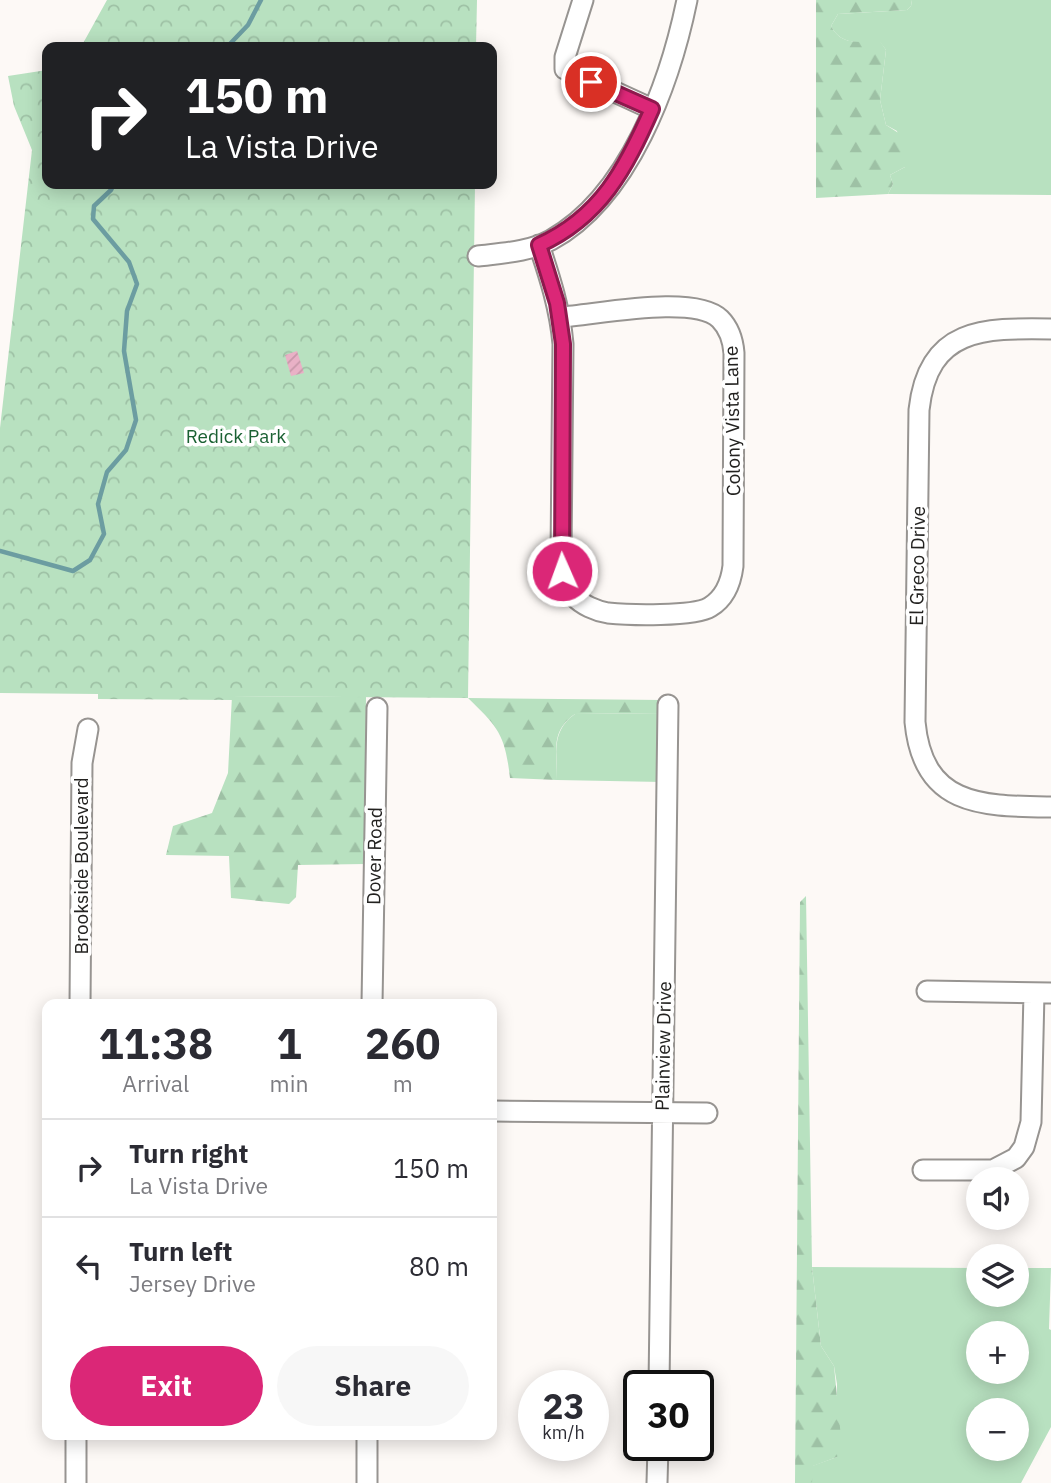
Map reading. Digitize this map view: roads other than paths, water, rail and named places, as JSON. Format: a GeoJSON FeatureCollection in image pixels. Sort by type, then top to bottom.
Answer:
{"type":"FeatureCollection","features":[{"type":"Feature","properties":{"kind":"street"},"geometry":{"type":"LineString","coordinates":[[583,0],[563,63],[565,69],[652,109]]}},
{"type":"Feature","properties":{"kind":"street"},"geometry":{"type":"LineString","coordinates":[[478,256],[520,251],[551,240],[586,216],[605,196],[632,155],[669,69],[687,0]]}},
{"type":"Feature","properties":{"kind":"street"},"geometry":{"type":"LineString","coordinates":[[539,245],[561,317]]}},
{"type":"Feature","properties":{"kind":"street","name":"Colony Vista Lane"},"geometry":{"type":"LineString","coordinates":[[686,306],[710,312],[720,319],[728,330],[734,354],[733,566],[729,585],[718,601],[703,610],[686,614],[607,613],[582,603],[572,595],[565,582],[561,556],[561,317],[649,307],[686,306]]}},
{"type":"Feature","properties":{"kind":"street","name":"El Greco Drive"},"geometry":{"type":"LineString","coordinates":[[1051,329],[1011,328],[979,332],[955,342],[945,351],[925,381],[919,410],[915,722],[923,761],[939,781],[965,799],[981,804],[1051,807]]}},
{"type":"Feature","properties":{"kind":"street","name":"Plainview Drive"},"geometry":{"type":"LineString","coordinates":[[659,1370],[668,705]]}},
{"type":"Feature","properties":{"kind":"street","name":"Dover Road"},"geometry":{"type":"LineString","coordinates":[[372,999],[377,708]]}},
{"type":"Feature","properties":{"kind":"street","name":"Brookside Boulevard"},"geometry":{"type":"LineString","coordinates":[[80,999],[82,763],[88,729]]}},
{"type":"Feature","properties":{"kind":"street"},"geometry":{"type":"LineString","coordinates":[[923,1170],[993,1170],[1016,1158],[1024,1147],[1031,1122],[1043,993],[927,991]]}},
{"type":"Feature","properties":{"kind":"street"},"geometry":{"type":"LineString","coordinates":[[497,1111],[707,1113]]}},
{"type":"Feature","properties":{"kind":"street"},"geometry":{"type":"LineString","coordinates":[[76,1440],[76,1483]]}},
{"type":"Feature","properties":{"kind":"street"},"geometry":{"type":"LineString","coordinates":[[367,1440],[367,1483]]}},
{"type":"Feature","properties":{"kind":"street"},"geometry":{"type":"LineString","coordinates":[[657,1483],[658,1461]]}},
{"type":"Feature","properties":{"kind":"waterway"},"geometry":{"type":"LineString","coordinates":[[232,42],[248,25],[261,0]]}},
{"type":"Feature","properties":{"kind":"waterway"},"geometry":{"type":"LineString","coordinates":[[0,551],[73,571],[90,560],[104,534],[98,504],[107,472],[126,450],[136,420],[124,351],[127,311],[137,284],[129,262],[93,219],[94,206],[112,189]]}},
{"type":"Feature","properties":{"kind":"park label","name":"Redick Park"},"geometry":{"type":"Point","coordinates":[236,436]}}]}
